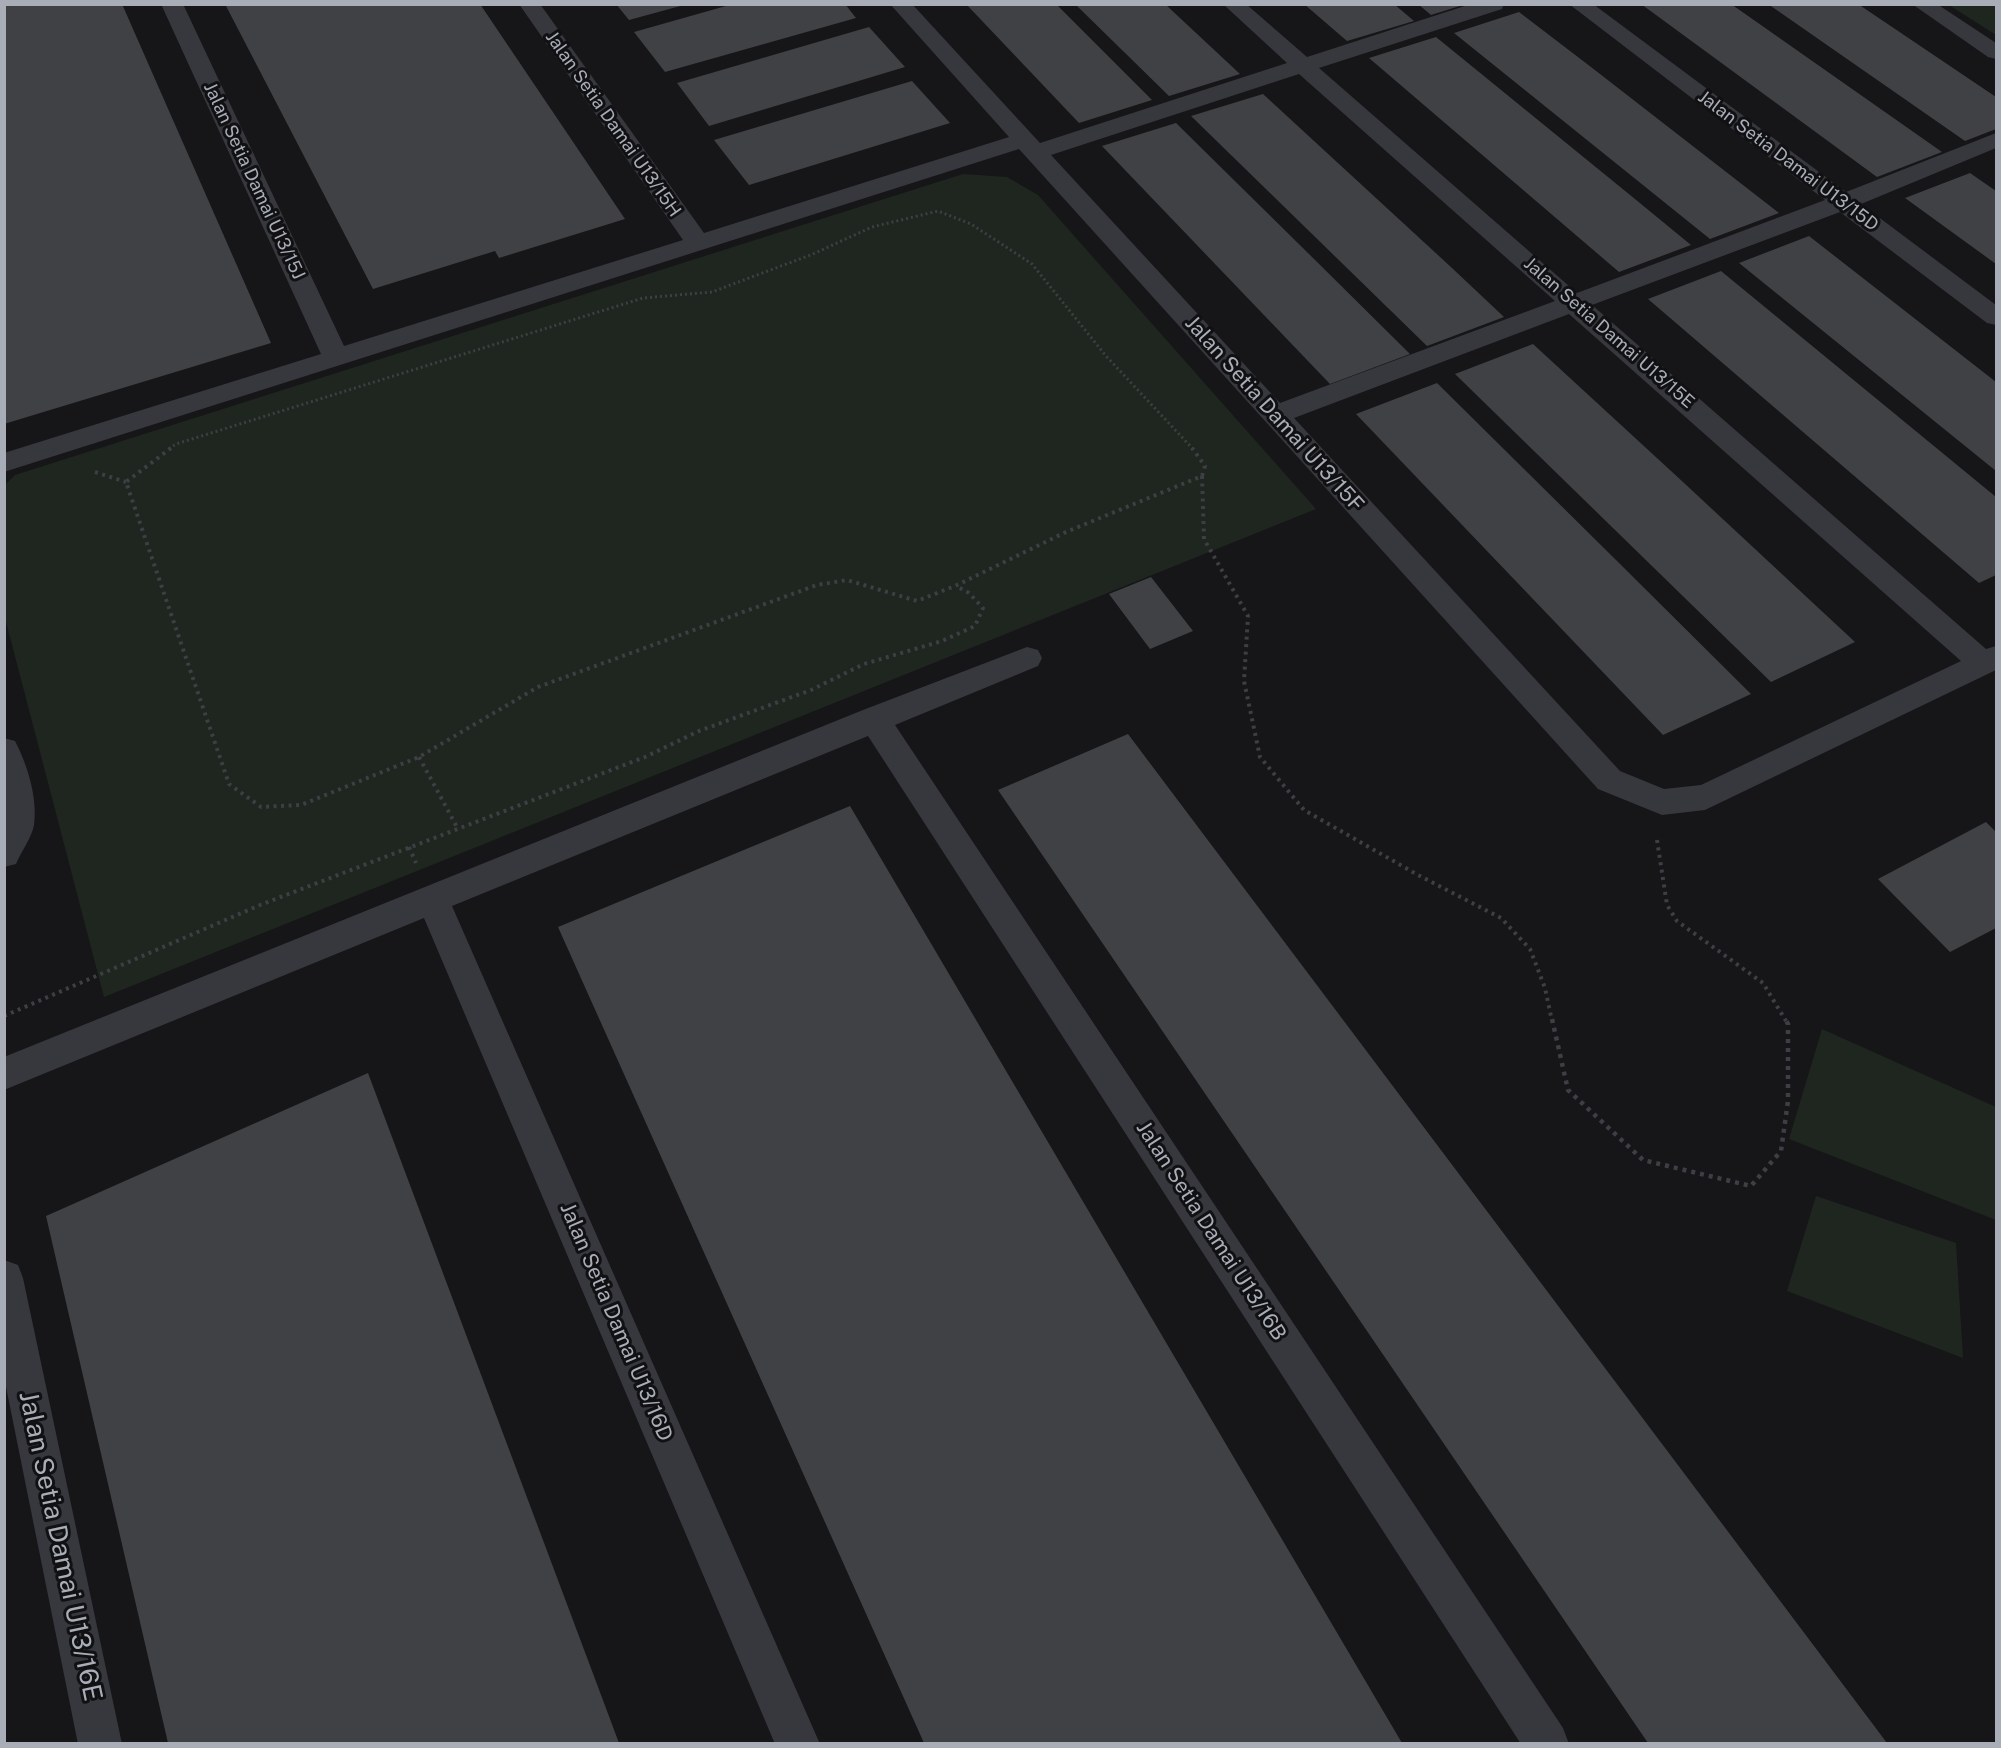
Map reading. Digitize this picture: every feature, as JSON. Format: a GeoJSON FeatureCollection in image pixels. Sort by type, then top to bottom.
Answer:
{"type":"FeatureCollection","features":[{"type":"Feature","properties":{"kind":"street","name":"Jalan Setia Damai U13/15J"},"geometry":{"type":"LineString","coordinates":[[172,4],[336,358]]}},
{"type":"Feature","properties":{"kind":"street","name":"Jalan Setia Damai U13/15H"},"geometry":{"type":"LineString","coordinates":[[529,4],[698,243]]}},
{"type":"Feature","properties":{"kind":"street","name":"Jalan Setia Damai U13/15F"},"geometry":{"type":"LineString","coordinates":[[900,4],[1609,780],[1662,802]]}},
{"type":"Feature","properties":{"kind":"street","name":"Jalan Setia Damai U13/15E"},"geometry":{"type":"LineString","coordinates":[[1233,4],[1990,660]]}},
{"type":"Feature","properties":{"kind":"street"},"geometry":{"type":"LineString","coordinates":[[4,463],[698,243],[1302,65],[1494,4]]}},
{"type":"Feature","properties":{"kind":"street","name":"Jalan Setia Damai U13/15D"},"geometry":{"type":"LineString","coordinates":[[1580,4],[1996,317]]}},
{"type":"Feature","properties":{"kind":"street"},"geometry":{"type":"LineString","coordinates":[[1922,4],[1996,52]]}},
{"type":"Feature","properties":{"kind":"street"},"geometry":{"type":"LineString","coordinates":[[1275,415],[1843,202],[1996,140]]}},
{"type":"Feature","properties":{"kind":"street"},"geometry":{"type":"LineString","coordinates":[[4,1074],[1027,658]]}},
{"type":"Feature","properties":{"kind":"street"},"geometry":{"type":"LineString","coordinates":[[1662,802],[1705,797],[1990,660]]}},
{"type":"Feature","properties":{"kind":"street","name":"Jalan Setia Damai U13/16B"},"geometry":{"type":"LineString","coordinates":[[874,719],[1547,1743]]}},
{"type":"Feature","properties":{"kind":"street"},"geometry":{"type":"LineString","coordinates":[[4,750],[17,794],[11,840]]}},
{"type":"Feature","properties":{"kind":"street","name":"Jalan Setia Damai U13/16D"},"geometry":{"type":"LineString","coordinates":[[433,900],[798,1743]]}},
{"type":"Feature","properties":{"kind":"street","name":"Jalan Setia Damai U13/16E"},"geometry":{"type":"LineString","coordinates":[[4,1278],[100,1743]]}},
{"type":"Feature","properties":{"kind":"path"},"geometry":{"type":"LineString","coordinates":[[1202,476],[1065,531],[955,586],[917,601],[847,580],[817,585],[538,687],[419,757],[301,805],[261,807],[229,784],[126,482],[176,444],[643,298],[712,292],[813,254],[872,227],[938,211],[970,224],[1032,264],[1106,356],[1197,453],[1205,466],[1202,476],[1204,539],[1248,616],[1244,681],[1260,757],[1304,810],[1418,875],[1501,918],[1530,949],[1538,968],[1545,988],[1568,1090],[1644,1160],[1751,1186],[1781,1151],[1788,1101],[1788,1024],[1763,983],[1677,921],[1667,905],[1657,842],[1662,802]]}},
{"type":"Feature","properties":{"kind":"path"},"geometry":{"type":"LineString","coordinates":[[4,1016],[260,905],[645,757],[699,731],[771,706],[864,664],[942,640],[975,626],[983,608],[969,593],[955,586]]}},
{"type":"Feature","properties":{"kind":"path"},"geometry":{"type":"LineString","coordinates":[[419,757],[458,829]]}},
{"type":"Feature","properties":{"kind":"shaded area"},"geometry":{"type":"Polygon","coordinates":[[[1949,5],[1996,5],[1996,35],[1949,5]]]}},
{"type":"Feature","properties":{"kind":"shaded area"},"geometry":{"type":"Polygon","coordinates":[[[963,174],[1007,177],[1038,195],[1316,509],[104,997],[5,618],[5,485],[15,475],[963,174]]]}},
{"type":"Feature","properties":{"kind":"shaded area"},"geometry":{"type":"Polygon","coordinates":[[[1822,1029],[1996,1107],[1996,1220],[1789,1139],[1822,1029]]]}},
{"type":"Feature","properties":{"kind":"shaded area"},"geometry":{"type":"Polygon","coordinates":[[[1816,1196],[1956,1243],[1963,1358],[1787,1291],[1816,1196]]]}},
{"type":"Feature","properties":{"kind":"building"},"geometry":{"type":"Polygon","coordinates":[[[4,4],[122,4],[271,343],[4,424],[4,4]]]}},
{"type":"Feature","properties":{"kind":"building"},"geometry":{"type":"Polygon","coordinates":[[[225,4],[480,4],[625,219],[499,258],[495,251],[373,289],[225,4]]]}},
{"type":"Feature","properties":{"kind":"building"},"geometry":{"type":"Polygon","coordinates":[[[616,4],[684,4],[684,5],[629,20],[616,4]]]}},
{"type":"Feature","properties":{"kind":"building"},"geometry":{"type":"Polygon","coordinates":[[[733,4],[845,4],[856,18],[665,72],[634,32],[733,4]]]}},
{"type":"Feature","properties":{"kind":"building"},"geometry":{"type":"Polygon","coordinates":[[[966,4],[1056,4],[1152,100],[1079,123],[966,4]]]}},
{"type":"Feature","properties":{"kind":"building"},"geometry":{"type":"Polygon","coordinates":[[[1075,4],[1165,4],[1240,74],[1169,96],[1075,4]]]}},
{"type":"Feature","properties":{"kind":"building"},"geometry":{"type":"Polygon","coordinates":[[[1304,4],[1394,4],[1414,21],[1347,41],[1304,4]]]}},
{"type":"Feature","properties":{"kind":"building"},"geometry":{"type":"Polygon","coordinates":[[[1418,4],[1463,4],[1463,5],[1431,15],[1418,4]]]}},
{"type":"Feature","properties":{"kind":"building"},"geometry":{"type":"Polygon","coordinates":[[[1641,4],[1731,4],[1942,152],[1877,177],[1641,4]]]}},
{"type":"Feature","properties":{"kind":"building"},"geometry":{"type":"Polygon","coordinates":[[[1768,4],[1858,4],[1996,97],[1996,129],[1965,141],[1768,4]]]}},
{"type":"Feature","properties":{"kind":"building"},"geometry":{"type":"Polygon","coordinates":[[[1519,12],[1779,213],[1710,239],[1454,33],[1519,12]]]}},
{"type":"Feature","properties":{"kind":"building"},"geometry":{"type":"Polygon","coordinates":[[[869,27],[905,67],[709,126],[677,83],[869,27]]]}},
{"type":"Feature","properties":{"kind":"building"},"geometry":{"type":"Polygon","coordinates":[[[1436,37],[1691,245],[1619,272],[1369,58],[1436,37]]]}},
{"type":"Feature","properties":{"kind":"building"},"geometry":{"type":"Polygon","coordinates":[[[912,81],[950,123],[749,185],[714,140],[912,81]]]}},
{"type":"Feature","properties":{"kind":"building"},"geometry":{"type":"Polygon","coordinates":[[[1263,94],[1504,317],[1427,346],[1191,116],[1263,94]]]}},
{"type":"Feature","properties":{"kind":"building"},"geometry":{"type":"Polygon","coordinates":[[[1176,123],[1410,354],[1330,384],[1102,146],[1176,123]]]}},
{"type":"Feature","properties":{"kind":"building"},"geometry":{"type":"Polygon","coordinates":[[[1970,173],[1996,191],[1996,264],[1905,198],[1970,173]]]}},
{"type":"Feature","properties":{"kind":"building"},"geometry":{"type":"Polygon","coordinates":[[[1809,236],[1996,382],[1996,471],[1739,263],[1809,236]]]}},
{"type":"Feature","properties":{"kind":"building"},"geometry":{"type":"Polygon","coordinates":[[[1721,271],[1996,497],[1996,575],[1979,583],[1648,299],[1721,271]]]}},
{"type":"Feature","properties":{"kind":"building"},"geometry":{"type":"Polygon","coordinates":[[[1533,344],[1855,642],[1771,682],[1455,374],[1533,344]]]}},
{"type":"Feature","properties":{"kind":"building"},"geometry":{"type":"Polygon","coordinates":[[[1437,383],[1751,694],[1663,735],[1356,414],[1437,383]]]}},
{"type":"Feature","properties":{"kind":"building"},"geometry":{"type":"Polygon","coordinates":[[[1151,577],[1193,631],[1150,649],[1109,594],[1151,577]]]}},
{"type":"Feature","properties":{"kind":"building"},"geometry":{"type":"Polygon","coordinates":[[[1128,734],[1887,1743],[1648,1743],[998,790],[1128,734]]]}},
{"type":"Feature","properties":{"kind":"building"},"geometry":{"type":"Polygon","coordinates":[[[850,806],[1402,1743],[924,1743],[558,927],[850,806]]]}},
{"type":"Feature","properties":{"kind":"building"},"geometry":{"type":"Polygon","coordinates":[[[1986,822],[1996,832],[1996,928],[1950,952],[1878,879],[1986,822]]]}},
{"type":"Feature","properties":{"kind":"building"},"geometry":{"type":"Polygon","coordinates":[[[368,1073],[619,1743],[168,1743],[46,1216],[368,1073]]]}}]}
